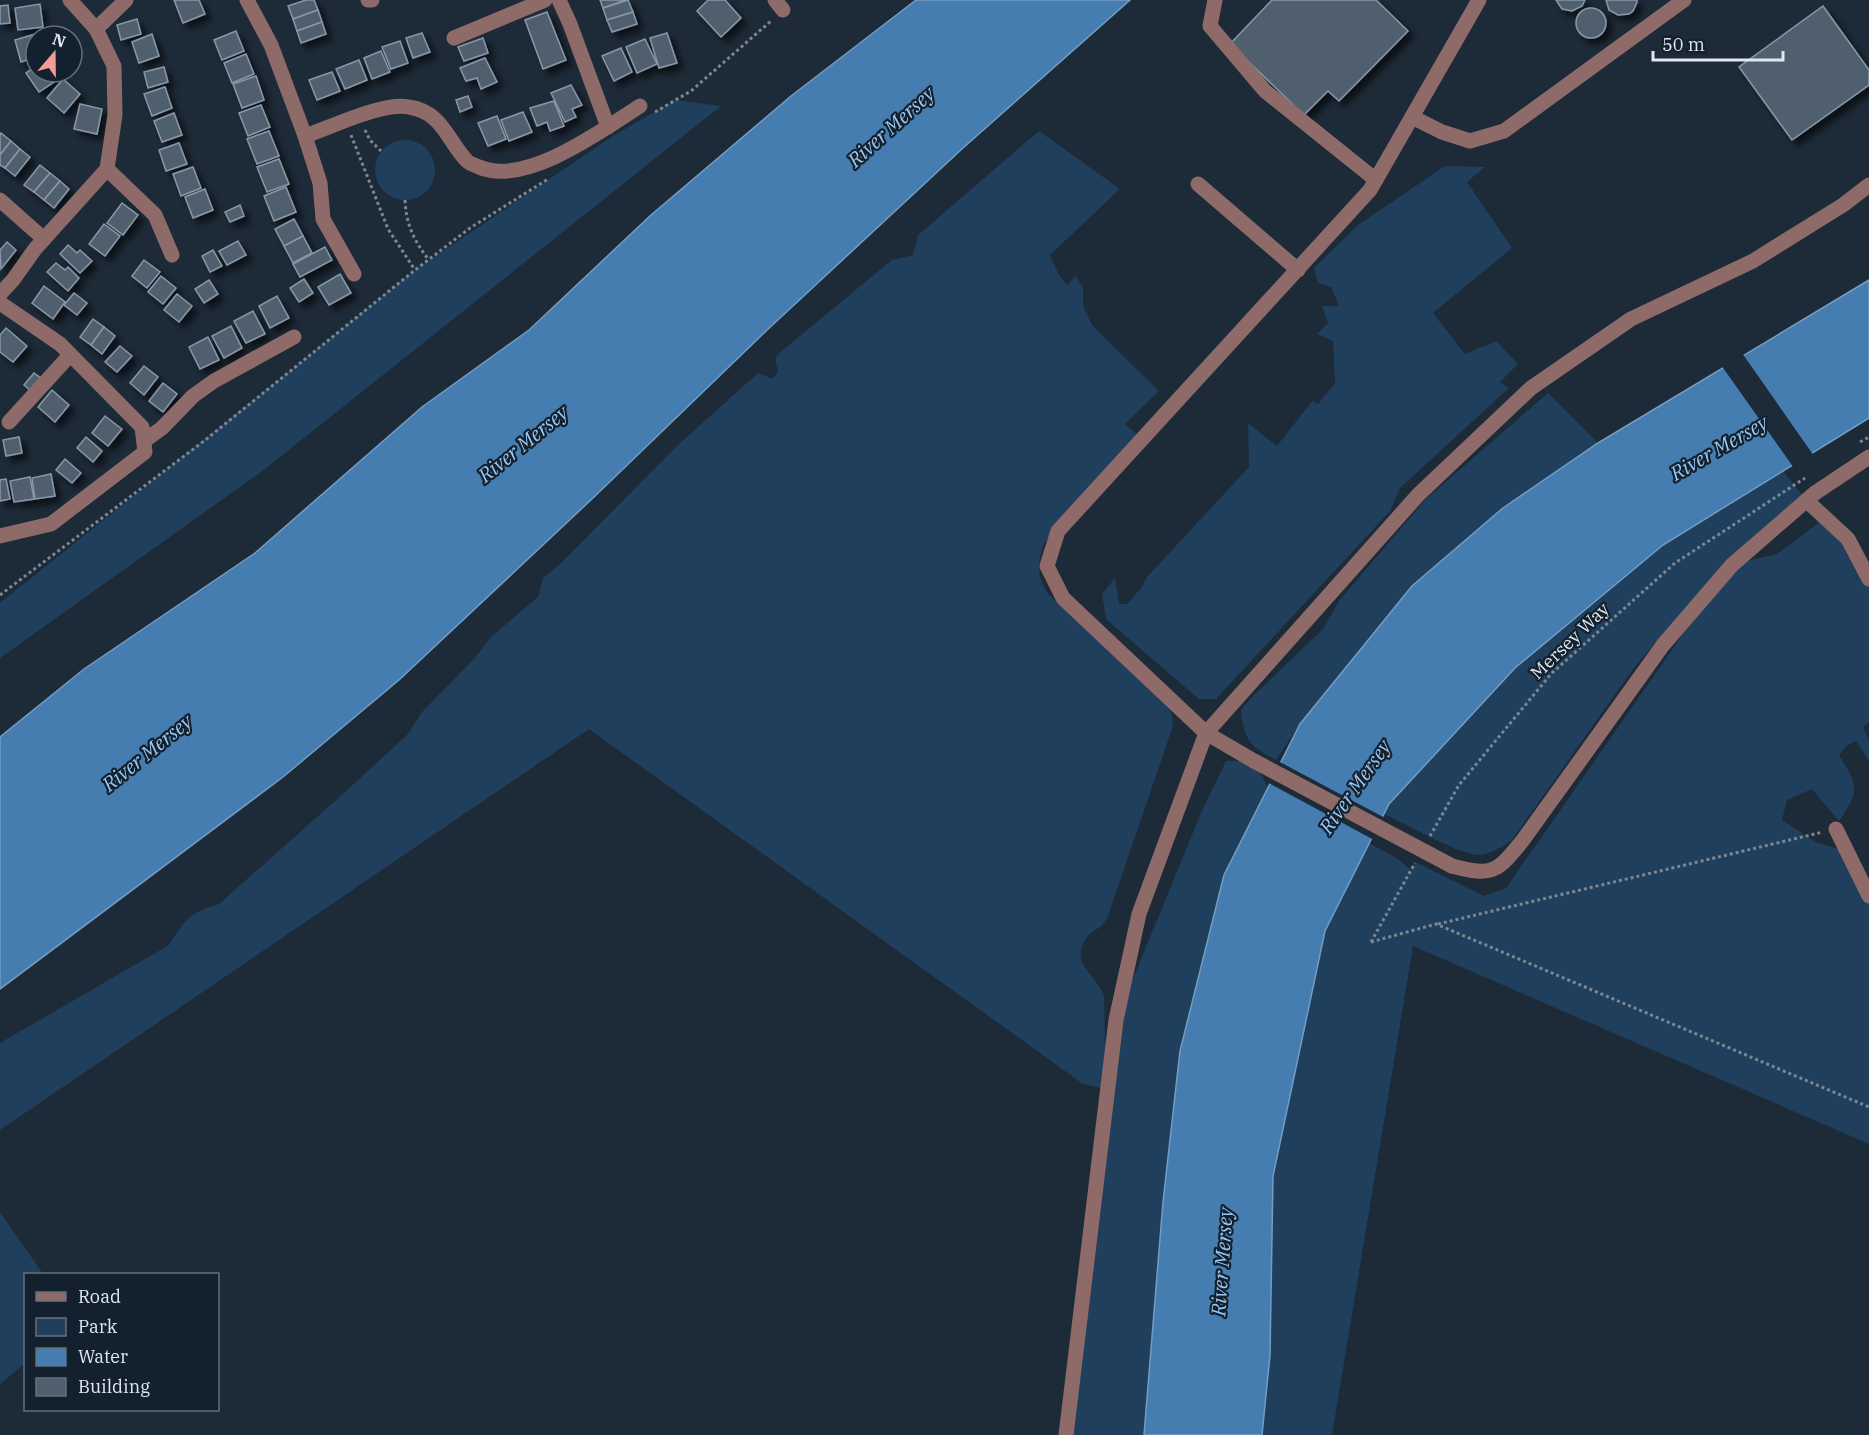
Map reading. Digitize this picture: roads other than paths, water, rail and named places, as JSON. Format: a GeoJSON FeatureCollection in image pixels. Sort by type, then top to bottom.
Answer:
{"type":"FeatureCollection","features":[{"type":"Feature","properties":{"kind":"street"},"geometry":{"type":"LineString","coordinates":[[0,294],[44,239],[107,169],[115,115],[114,66],[96,29],[70,0]]}},
{"type":"Feature","properties":{"kind":"street"},"geometry":{"type":"LineString","coordinates":[[96,29],[126,0]]}},
{"type":"Feature","properties":{"kind":"street"},"geometry":{"type":"LineString","coordinates":[[248,0],[271,45],[305,136],[320,183],[323,219],[354,274]]}},
{"type":"Feature","properties":{"kind":"street"},"geometry":{"type":"LineString","coordinates":[[454,38],[545,0]]}},
{"type":"Feature","properties":{"kind":"street"},"geometry":{"type":"LineString","coordinates":[[559,0],[608,126]]}},
{"type":"Feature","properties":{"kind":"street"},"geometry":{"type":"LineString","coordinates":[[1215,0],[1210,26],[1265,91],[1376,180]]}},
{"type":"Feature","properties":{"kind":"street"},"geometry":{"type":"LineString","coordinates":[[1479,0],[1370,190],[1058,531],[1047,566],[1063,598],[1206,733],[1254,761],[1452,866],[1478,873],[1503,865],[1664,645],[1732,565],[1807,501],[1869,458]]}},
{"type":"Feature","properties":{"kind":"street"},"geometry":{"type":"LineString","coordinates":[[1412,117],[1442,132],[1470,141],[1504,131],[1684,0]]}},
{"type":"Feature","properties":{"kind":"street"},"geometry":{"type":"LineString","coordinates":[[305,136],[392,105],[412,107],[435,118],[448,132],[468,162],[491,172],[525,169],[555,157],[608,126],[647,109]]}},
{"type":"Feature","properties":{"kind":"street"},"geometry":{"type":"LineString","coordinates":[[107,169],[155,215],[172,255]]}},
{"type":"Feature","properties":{"kind":"street"},"geometry":{"type":"LineString","coordinates":[[1198,184],[1298,270]]}},
{"type":"Feature","properties":{"kind":"street"},"geometry":{"type":"LineString","coordinates":[[1066,1435],[1116,1020],[1139,914],[1206,733],[1418,495],[1531,388],[1631,319],[1753,261],[1843,205],[1869,185]]}},
{"type":"Feature","properties":{"kind":"street"},"geometry":{"type":"LineString","coordinates":[[0,200],[44,239]]}},
{"type":"Feature","properties":{"kind":"street"},"geometry":{"type":"LineString","coordinates":[[0,303],[60,344],[142,427],[145,452],[51,524],[0,536]]}},
{"type":"Feature","properties":{"kind":"street"},"geometry":{"type":"LineString","coordinates":[[144,441],[162,428],[193,396],[214,381],[294,337]]}},
{"type":"Feature","properties":{"kind":"street"},"geometry":{"type":"LineString","coordinates":[[9,422],[70,355]]}},
{"type":"Feature","properties":{"kind":"street"},"geometry":{"type":"LineString","coordinates":[[1807,501],[1848,539],[1869,579]]}},
{"type":"Feature","properties":{"kind":"street"},"geometry":{"type":"LineString","coordinates":[[1836,829],[1869,896]]}},
{"type":"Feature","properties":{"kind":"water","name":"River Mersey"},"geometry":{"type":"Polygon","coordinates":[[[916,0],[1130,0],[963,148],[766,331],[593,498],[399,680],[283,777],[0,989],[0,737],[84,669],[255,553],[422,407],[529,330],[651,215],[791,96],[916,0]]]}},
{"type":"Feature","properties":{"kind":"water","name":"River Mersey"},"geometry":{"type":"Polygon","coordinates":[[[1869,280],[1869,418],[1663,545],[1515,668],[1389,804],[1325,931],[1273,1176],[1270,1355],[1262,1435],[1144,1435],[1163,1202],[1180,1051],[1224,875],[1300,724],[1412,586],[1503,508],[1598,443],[1869,280]]]}}]}
